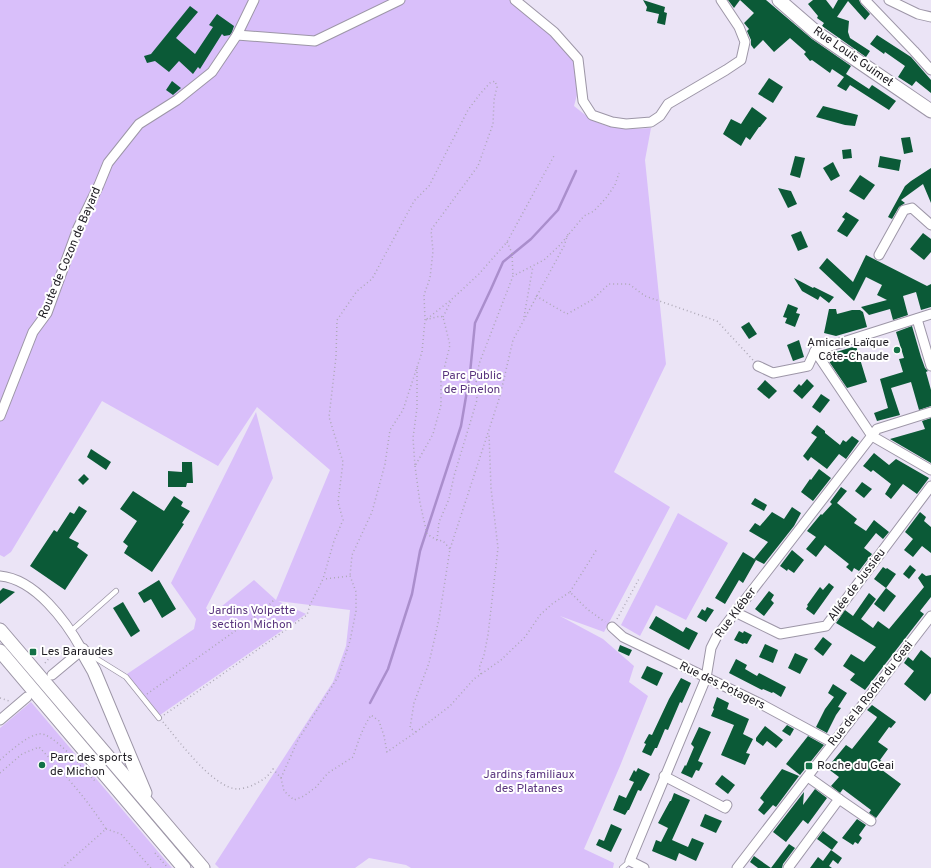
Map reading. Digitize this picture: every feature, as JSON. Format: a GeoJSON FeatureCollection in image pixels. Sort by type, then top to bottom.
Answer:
{"type":"FeatureCollection","features":[{"type":"Feature","properties":{"kind":"main road","name":"Rue Louis Guimet"},"geometry":{"type":"LineString","coordinates":[[779,0],[817,34],[931,110]]}},
{"type":"Feature","properties":{"kind":"main road"},"geometry":{"type":"LineString","coordinates":[[0,630],[203,868]]}},
{"type":"Feature","properties":{"kind":"main road"},"geometry":{"type":"LineString","coordinates":[[82,650],[94,671],[150,806]]}},
{"type":"Feature","properties":{"kind":"main road"},"geometry":{"type":"LineString","coordinates":[[0,651],[184,868]]}},
{"type":"Feature","properties":{"kind":"street","name":"Route de Cozon de Bayard"},"geometry":{"type":"LineString","coordinates":[[0,416],[33,332],[47,313],[78,228],[108,163],[139,124],[178,100],[212,72],[237,35],[254,0]]}},
{"type":"Feature","properties":{"kind":"street"},"geometry":{"type":"LineString","coordinates":[[237,35],[315,41],[400,0]]}},
{"type":"Feature","properties":{"kind":"street"},"geometry":{"type":"LineString","coordinates":[[515,0],[554,32],[578,59],[583,101],[592,115],[612,122],[626,124],[651,122],[660,116],[668,104],[741,60],[745,42],[739,27],[721,0]]}},
{"type":"Feature","properties":{"kind":"street"},"geometry":{"type":"LineString","coordinates":[[865,0],[931,70]]}},
{"type":"Feature","properties":{"kind":"street"},"geometry":{"type":"LineString","coordinates":[[889,0],[918,14],[931,17]]}},
{"type":"Feature","properties":{"kind":"street"},"geometry":{"type":"LineString","coordinates":[[879,255],[904,210],[912,208],[931,225]]}},
{"type":"Feature","properties":{"kind":"street"},"geometry":{"type":"LineString","coordinates":[[758,366],[773,373],[808,366],[815,351],[931,314]]}},
{"type":"Feature","properties":{"kind":"street"},"geometry":{"type":"LineString","coordinates":[[917,319],[931,366]]}},
{"type":"Feature","properties":{"kind":"street"},"geometry":{"type":"LineString","coordinates":[[815,351],[872,436],[931,470]]}},
{"type":"Feature","properties":{"kind":"street","name":"Rue Kléber"},"geometry":{"type":"LineString","coordinates":[[630,861],[664,776],[706,678],[711,648],[717,636],[876,429],[931,412]]}},
{"type":"Feature","properties":{"kind":"street","name":"Allée de Jussieu"},"geometry":{"type":"LineString","coordinates":[[735,612],[780,634],[826,626],[931,486]]}},
{"type":"Feature","properties":{"kind":"street"},"geometry":{"type":"LineString","coordinates":[[0,576],[10,577],[32,588],[71,631],[82,650],[52,676]]}},
{"type":"Feature","properties":{"kind":"street","name":"Rue de la Roche du Geai"},"geometry":{"type":"LineString","coordinates":[[737,868],[931,616]]}},
{"type":"Feature","properties":{"kind":"street","name":"Rue des Potagers"},"geometry":{"type":"LineString","coordinates":[[612,627],[623,637],[762,704],[833,743]]}},
{"type":"Feature","properties":{"kind":"street"},"geometry":{"type":"LineString","coordinates":[[0,720],[27,697]]}},
{"type":"Feature","properties":{"kind":"street"},"geometry":{"type":"LineString","coordinates":[[664,776],[725,808],[727,805]]}},
{"type":"Feature","properties":{"kind":"street"},"geometry":{"type":"LineString","coordinates":[[808,777],[870,821]]}},
{"type":"Feature","properties":{"kind":"street"},"geometry":{"type":"LineString","coordinates":[[788,868],[839,800]]}},
{"type":"Feature","properties":{"kind":"street"},"geometry":{"type":"LineString","coordinates":[[630,861],[644,868]]}},
{"type":"Feature","properties":{"kind":"lane"},"geometry":{"type":"LineString","coordinates":[[71,631],[116,591]]}},
{"type":"Feature","properties":{"kind":"lane"},"geometry":{"type":"LineString","coordinates":[[82,650],[126,677],[159,718]]}},
{"type":"Feature","properties":{"kind":"lane"},"geometry":{"type":"LineString","coordinates":[[622,868],[630,861]]}},
{"type":"Feature","properties":{"kind":"path"},"geometry":{"type":"LineString","coordinates":[[281,778],[298,740],[338,677],[350,641],[356,611],[356,592],[350,576],[352,555],[372,512],[385,464],[390,430],[403,410],[422,352],[425,320],[424,295],[430,278],[433,251],[431,230],[478,166],[493,124],[494,100],[497,87],[495,82],[490,83],[468,110],[429,186],[414,201],[372,279],[357,291],[337,320],[336,357],[329,417],[343,462],[338,502],[343,520],[334,541],[323,579],[310,605],[307,615],[159,718],[199,764],[227,787],[238,789],[251,786],[267,778],[273,769],[281,778],[284,791],[294,800],[304,796],[316,787],[328,772],[354,757],[361,733],[371,715],[379,721],[387,752],[450,706],[474,679],[501,660],[525,637],[540,615],[552,604],[570,592],[597,549]]}},
{"type":"Feature","properties":{"kind":"path"},"geometry":{"type":"LineString","coordinates":[[425,320],[452,299],[479,274],[507,242],[555,154]]}},
{"type":"Feature","properties":{"kind":"path"},"geometry":{"type":"LineString","coordinates":[[513,276],[544,260],[584,216],[594,211],[606,198],[615,185],[619,173]]}},
{"type":"Feature","properties":{"kind":"path"},"geometry":{"type":"LineString","coordinates":[[416,732],[410,728],[414,703],[429,663],[450,549],[500,396],[513,340],[564,246],[568,234]]}},
{"type":"Feature","properties":{"kind":"path"},"geometry":{"type":"LineString","coordinates":[[437,540],[440,522],[449,500],[454,476],[477,400],[476,383],[479,364],[513,276],[512,254],[507,242]]}},
{"type":"Feature","properties":{"kind":"path"},"geometry":{"type":"LineString","coordinates":[[524,319],[533,266]]}},
{"type":"Feature","properties":{"kind":"path"},"geometry":{"type":"LineString","coordinates":[[536,296],[567,314],[592,300],[609,284],[629,284],[645,296],[717,321],[758,366]]}},
{"type":"Feature","properties":{"kind":"path"},"geometry":{"type":"LineString","coordinates":[[415,466],[433,434],[440,405],[441,381],[450,345],[443,318],[452,299]]}},
{"type":"Feature","properties":{"kind":"path"},"geometry":{"type":"LineString","coordinates":[[425,320],[440,316],[443,318]]}},
{"type":"Feature","properties":{"kind":"path"},"geometry":{"type":"LineString","coordinates":[[417,366],[417,408],[413,438],[420,503],[427,534],[437,540],[443,541],[450,549]]}},
{"type":"Feature","properties":{"kind":"path"},"geometry":{"type":"LineString","coordinates":[[481,674],[479,668],[484,655],[488,635],[498,548],[491,488],[488,431]]}},
{"type":"Feature","properties":{"kind":"path"},"geometry":{"type":"LineString","coordinates":[[323,579],[350,576]]}},
{"type":"Feature","properties":{"kind":"path"},"geometry":{"type":"LineString","coordinates":[[570,592],[587,609],[612,627],[640,577]]}},
{"type":"Feature","properties":{"kind":"path"},"geometry":{"type":"LineString","coordinates":[[142,697],[263,611],[274,600]]}},
{"type":"Feature","properties":{"kind":"path"},"geometry":{"type":"LineString","coordinates":[[45,663],[51,656],[56,654]]}},
{"type":"Feature","properties":{"kind":"path"},"geometry":{"type":"LineString","coordinates":[[0,760],[18,744],[38,734],[46,734],[60,744],[96,783]]}},
{"type":"Feature","properties":{"kind":"path"},"geometry":{"type":"LineString","coordinates":[[0,773],[22,754],[39,747],[94,810],[106,829],[121,834],[151,868]]}},
{"type":"Feature","properties":{"kind":"path"},"geometry":{"type":"LineString","coordinates":[[62,868],[106,829]]}},
{"type":"Feature","properties":{"kind":"path"},"geometry":{"type":"LineString","coordinates":[[155,852],[168,868]]}},
{"type":"Feature","properties":{"kind":"green space"},"geometry":{"type":"Polygon","coordinates":[[[0,0],[519,0],[575,60],[577,95],[574,106],[589,118],[603,125],[619,128],[651,128],[645,160],[666,364],[614,472],[670,507],[604,632],[560,616],[603,639],[634,666],[629,682],[648,696],[584,849],[614,863],[613,868],[411,868],[406,865],[369,858],[355,868],[219,868],[215,864],[333,682],[346,646],[350,610],[278,601],[306,614],[160,715],[127,674],[194,629],[196,619],[171,583],[256,412],[273,478],[206,608],[211,615],[254,580],[276,600],[330,470],[257,407],[218,466],[102,401],[11,552],[4,557],[0,555],[0,0]]]}},
{"type":"Feature","properties":{"kind":"green space"},"geometry":{"type":"Polygon","coordinates":[[[678,513],[728,543],[686,620],[656,605],[640,636],[621,625],[678,513]]]}},
{"type":"Feature","properties":{"kind":"green space","name":"Parc des sports de Michon"},"geometry":{"type":"Polygon","coordinates":[[[31,702],[172,868],[0,868],[0,728],[31,702]]]}},
{"type":"Feature","properties":{"kind":"building"},"geometry":{"type":"Polygon","coordinates":[[[643,0],[665,7],[664,12],[667,13],[665,25],[657,23],[659,14],[646,11],[647,7],[643,0]]]}},
{"type":"Feature","properties":{"kind":"building"},"geometry":{"type":"Polygon","coordinates":[[[728,0],[740,0],[734,8],[728,0]]]}},
{"type":"Feature","properties":{"kind":"building"},"geometry":{"type":"Polygon","coordinates":[[[740,0],[766,0],[812,39],[851,66],[846,74],[869,89],[872,85],[896,101],[889,110],[850,85],[846,91],[837,86],[844,77],[832,69],[830,73],[812,60],[810,61],[804,54],[806,52],[790,38],[774,52],[763,40],[754,49],[751,45],[751,40],[747,31],[749,29],[744,23],[754,13],[740,0]]]}},
{"type":"Feature","properties":{"kind":"building"},"geometry":{"type":"Polygon","coordinates":[[[813,0],[826,0],[833,9],[838,0],[859,0],[870,14],[865,20],[848,1],[837,17],[849,21],[848,32],[850,38],[870,51],[866,57],[822,26],[824,23],[817,18],[818,16],[808,4],[813,0]]]}},
{"type":"Feature","properties":{"kind":"building"},"geometry":{"type":"Polygon","coordinates":[[[190,6],[198,12],[176,38],[195,54],[213,27],[209,25],[217,14],[234,26],[230,35],[224,36],[222,34],[200,69],[198,67],[193,74],[179,61],[169,72],[155,61],[147,63],[144,56],[151,54],[190,6]]]}},
{"type":"Feature","properties":{"kind":"building"},"geometry":{"type":"Polygon","coordinates":[[[877,35],[911,57],[931,80],[931,93],[916,81],[912,86],[898,77],[905,66],[885,52],[884,54],[870,44],[877,35]]]}},
{"type":"Feature","properties":{"kind":"building"},"geometry":{"type":"Polygon","coordinates":[[[769,78],[783,87],[773,103],[758,94],[769,78]]]}},
{"type":"Feature","properties":{"kind":"building"},"geometry":{"type":"Polygon","coordinates":[[[172,81],[181,88],[173,95],[166,90],[172,81]]]}},
{"type":"Feature","properties":{"kind":"building"},"geometry":{"type":"Polygon","coordinates":[[[823,106],[858,115],[855,126],[845,125],[816,117],[823,106]]]}},
{"type":"Feature","properties":{"kind":"building"},"geometry":{"type":"Polygon","coordinates":[[[752,107],[767,118],[750,140],[746,137],[741,146],[723,134],[731,119],[741,124],[752,107]]]}},
{"type":"Feature","properties":{"kind":"building"},"geometry":{"type":"Polygon","coordinates":[[[910,137],[913,152],[904,154],[901,138],[910,137]]]}},
{"type":"Feature","properties":{"kind":"building"},"geometry":{"type":"Polygon","coordinates":[[[851,149],[852,158],[843,159],[842,150],[851,149]]]}},
{"type":"Feature","properties":{"kind":"building"},"geometry":{"type":"Polygon","coordinates":[[[795,156],[805,158],[800,178],[790,175],[795,156]]]}},
{"type":"Feature","properties":{"kind":"building"},"geometry":{"type":"Polygon","coordinates":[[[880,156],[901,160],[899,171],[878,167],[880,156]]]}},
{"type":"Feature","properties":{"kind":"building"},"geometry":{"type":"Polygon","coordinates":[[[833,162],[840,176],[831,181],[823,168],[833,162]]]}},
{"type":"Feature","properties":{"kind":"building"},"geometry":{"type":"Polygon","coordinates":[[[931,168],[931,203],[923,184],[901,200],[905,203],[899,207],[892,219],[888,217],[905,186],[931,168]]]}},
{"type":"Feature","properties":{"kind":"building"},"geometry":{"type":"Polygon","coordinates":[[[860,175],[875,185],[864,200],[849,191],[860,175]]]}},
{"type":"Feature","properties":{"kind":"building"},"geometry":{"type":"Polygon","coordinates":[[[778,188],[791,191],[797,204],[788,208],[778,188]]]}},
{"type":"Feature","properties":{"kind":"building"},"geometry":{"type":"Polygon","coordinates":[[[846,212],[859,220],[847,237],[837,231],[845,219],[842,217],[846,212]]]}},
{"type":"Feature","properties":{"kind":"building"},"geometry":{"type":"Polygon","coordinates":[[[801,231],[808,247],[798,251],[791,235],[801,231]]]}},
{"type":"Feature","properties":{"kind":"building"},"geometry":{"type":"Polygon","coordinates":[[[923,233],[931,239],[931,252],[924,260],[910,249],[923,233]]]}},
{"type":"Feature","properties":{"kind":"building"},"geometry":{"type":"Polygon","coordinates":[[[866,255],[927,286],[931,284],[931,307],[921,310],[916,292],[903,296],[908,315],[893,320],[890,309],[869,315],[861,307],[887,300],[877,295],[882,285],[866,277],[854,301],[819,268],[827,258],[853,282],[866,255]]]}},
{"type":"Feature","properties":{"kind":"building"},"geometry":{"type":"Polygon","coordinates":[[[794,278],[834,297],[829,303],[820,296],[818,300],[802,291],[794,278]]]}},
{"type":"Feature","properties":{"kind":"building"},"geometry":{"type":"Polygon","coordinates":[[[788,304],[798,308],[796,313],[800,314],[795,327],[785,323],[787,318],[783,317],[788,304]]]}},
{"type":"Feature","properties":{"kind":"building"},"geometry":{"type":"Polygon","coordinates":[[[829,309],[836,309],[837,314],[852,310],[860,310],[863,312],[867,327],[836,336],[824,333],[829,309]]]}},
{"type":"Feature","properties":{"kind":"building"},"geometry":{"type":"Polygon","coordinates":[[[749,322],[757,334],[749,339],[741,327],[749,322]]]}},
{"type":"Feature","properties":{"kind":"building"},"geometry":{"type":"Polygon","coordinates":[[[912,326],[921,357],[925,368],[928,371],[926,372],[931,390],[931,406],[919,410],[911,382],[891,388],[900,415],[877,421],[874,413],[888,408],[880,379],[903,372],[899,359],[904,358],[896,332],[912,326]]]}},
{"type":"Feature","properties":{"kind":"building"},"geometry":{"type":"Polygon","coordinates":[[[799,340],[804,357],[793,361],[787,345],[799,340]]]}},
{"type":"Feature","properties":{"kind":"building"},"geometry":{"type":"Polygon","coordinates":[[[856,346],[867,382],[847,388],[826,357],[836,354],[836,352],[856,346]]]}},
{"type":"Feature","properties":{"kind":"building"},"geometry":{"type":"Polygon","coordinates":[[[807,379],[814,386],[802,399],[793,391],[799,384],[801,386],[807,379]]]}},
{"type":"Feature","properties":{"kind":"building"},"geometry":{"type":"Polygon","coordinates":[[[765,380],[777,391],[769,399],[757,389],[765,380]]]}},
{"type":"Feature","properties":{"kind":"building"},"geometry":{"type":"Polygon","coordinates":[[[821,394],[830,400],[820,413],[812,407],[821,394]]]}},
{"type":"Feature","properties":{"kind":"building"},"geometry":{"type":"Polygon","coordinates":[[[931,418],[931,463],[890,439],[925,429],[922,421],[931,418]]]}},
{"type":"Feature","properties":{"kind":"building"},"geometry":{"type":"Polygon","coordinates":[[[817,425],[840,445],[843,440],[846,442],[852,436],[859,441],[846,459],[839,454],[827,469],[811,457],[808,461],[803,456],[817,437],[811,433],[817,425]]]}},
{"type":"Feature","properties":{"kind":"building"},"geometry":{"type":"Polygon","coordinates":[[[91,449],[111,462],[106,470],[87,457],[91,449]]]}},
{"type":"Feature","properties":{"kind":"building"},"geometry":{"type":"Polygon","coordinates":[[[874,453],[889,465],[896,459],[929,478],[917,494],[903,484],[891,499],[885,494],[891,484],[873,470],[871,472],[863,466],[874,453]]]}},
{"type":"Feature","properties":{"kind":"building"},"geometry":{"type":"Polygon","coordinates":[[[182,462],[192,462],[193,483],[187,483],[186,487],[168,487],[168,471],[182,472],[182,462]]]}},
{"type":"Feature","properties":{"kind":"building"},"geometry":{"type":"Polygon","coordinates":[[[819,469],[831,478],[813,501],[801,492],[819,469]]]}},
{"type":"Feature","properties":{"kind":"building"},"geometry":{"type":"Polygon","coordinates":[[[84,474],[89,479],[83,485],[78,480],[84,474]]]}},
{"type":"Feature","properties":{"kind":"building"},"geometry":{"type":"Polygon","coordinates":[[[862,482],[872,489],[864,498],[855,491],[862,482]]]}},
{"type":"Feature","properties":{"kind":"building"},"geometry":{"type":"Polygon","coordinates":[[[841,487],[847,491],[837,503],[857,519],[854,523],[866,531],[874,520],[889,532],[883,539],[876,533],[864,548],[872,554],[859,571],[854,568],[852,572],[846,567],[849,564],[825,545],[816,557],[806,549],[816,537],[807,531],[821,514],[822,515],[832,504],[830,502],[841,487]]]}},
{"type":"Feature","properties":{"kind":"building"},"geometry":{"type":"Polygon","coordinates":[[[133,491],[164,511],[174,496],[183,502],[181,506],[190,511],[182,523],[184,524],[152,572],[124,553],[128,546],[123,542],[137,521],[120,509],[133,491]]]}},
{"type":"Feature","properties":{"kind":"building"},"geometry":{"type":"Polygon","coordinates":[[[755,498],[767,505],[764,511],[751,504],[755,498]]]}},
{"type":"Feature","properties":{"kind":"building"},"geometry":{"type":"Polygon","coordinates":[[[79,506],[87,511],[69,538],[79,543],[77,547],[88,555],[65,590],[30,566],[54,530],[57,532],[70,512],[74,514],[79,506]]]}},
{"type":"Feature","properties":{"kind":"building"},"geometry":{"type":"Polygon","coordinates":[[[792,507],[801,513],[794,526],[764,564],[754,559],[768,542],[749,531],[755,523],[760,526],[772,512],[784,519],[792,507]]]}},
{"type":"Feature","properties":{"kind":"building"},"geometry":{"type":"Polygon","coordinates":[[[920,512],[926,517],[924,521],[931,527],[931,553],[922,546],[913,557],[904,550],[913,539],[905,532],[920,512]]]}},
{"type":"Feature","properties":{"kind":"building"},"geometry":{"type":"Polygon","coordinates":[[[792,550],[804,560],[794,573],[788,569],[787,571],[780,566],[792,550]]]}},
{"type":"Feature","properties":{"kind":"building"},"geometry":{"type":"Polygon","coordinates":[[[743,552],[756,560],[743,583],[739,580],[725,604],[715,598],[743,552]]]}},
{"type":"Feature","properties":{"kind":"building"},"geometry":{"type":"Polygon","coordinates":[[[910,565],[916,570],[909,579],[903,574],[910,565]]]}},
{"type":"Feature","properties":{"kind":"building"},"geometry":{"type":"Polygon","coordinates":[[[883,567],[896,574],[886,588],[874,579],[883,567]]]}},
{"type":"Feature","properties":{"kind":"building"},"geometry":{"type":"Polygon","coordinates":[[[922,573],[926,576],[931,575],[931,597],[920,611],[924,614],[865,690],[850,680],[855,674],[843,666],[851,654],[864,662],[876,647],[836,623],[845,610],[853,616],[869,593],[876,599],[861,619],[873,628],[878,621],[889,629],[924,587],[918,578],[922,573]]]}},
{"type":"Feature","properties":{"kind":"building"},"geometry":{"type":"Polygon","coordinates":[[[159,580],[176,609],[162,618],[151,599],[144,603],[138,593],[159,580]]]}},
{"type":"Feature","properties":{"kind":"building"},"geometry":{"type":"Polygon","coordinates":[[[829,583],[834,587],[814,615],[806,609],[808,606],[807,605],[820,587],[823,590],[829,583]]]}},
{"type":"Feature","properties":{"kind":"building"},"geometry":{"type":"Polygon","coordinates":[[[3,588],[15,592],[0,604],[0,591],[3,588]]]}},
{"type":"Feature","properties":{"kind":"building"},"geometry":{"type":"Polygon","coordinates":[[[886,588],[896,596],[884,612],[874,604],[886,588]]]}},
{"type":"Feature","properties":{"kind":"building"},"geometry":{"type":"Polygon","coordinates":[[[769,591],[774,595],[771,600],[774,603],[764,616],[755,609],[769,591]]]}},
{"type":"Feature","properties":{"kind":"building"},"geometry":{"type":"Polygon","coordinates":[[[123,602],[140,631],[131,637],[113,608],[123,602]]]}},
{"type":"Feature","properties":{"kind":"building"},"geometry":{"type":"Polygon","coordinates":[[[707,607],[714,610],[706,622],[697,617],[702,609],[705,611],[707,607]]]}},
{"type":"Feature","properties":{"kind":"building"},"geometry":{"type":"Polygon","coordinates":[[[656,616],[683,632],[686,627],[698,633],[689,650],[649,628],[656,616]]]}},
{"type":"Feature","properties":{"kind":"building"},"geometry":{"type":"Polygon","coordinates":[[[739,631],[743,633],[744,631],[752,635],[747,644],[734,640],[739,631]]]}},
{"type":"Feature","properties":{"kind":"building"},"geometry":{"type":"Polygon","coordinates":[[[823,637],[832,644],[823,656],[814,649],[823,637]]]}},
{"type":"Feature","properties":{"kind":"building"},"geometry":{"type":"Polygon","coordinates":[[[765,644],[778,650],[773,663],[759,657],[765,644]]]}},
{"type":"Feature","properties":{"kind":"building"},"geometry":{"type":"Polygon","coordinates":[[[620,645],[632,650],[629,656],[618,651],[620,645]]]}},
{"type":"Feature","properties":{"kind":"building"},"geometry":{"type":"Polygon","coordinates":[[[921,650],[931,658],[931,693],[925,701],[904,684],[914,671],[904,663],[908,657],[913,661],[921,650]]]}},
{"type":"Feature","properties":{"kind":"building"},"geometry":{"type":"Polygon","coordinates":[[[795,653],[808,659],[800,674],[788,668],[795,653]]]}},
{"type":"Feature","properties":{"kind":"building"},"geometry":{"type":"Polygon","coordinates":[[[736,659],[747,665],[745,669],[757,676],[759,673],[786,687],[781,697],[773,692],[762,690],[729,673],[736,659]]]}},
{"type":"Feature","properties":{"kind":"building"},"geometry":{"type":"Polygon","coordinates":[[[647,666],[663,673],[657,686],[641,678],[647,666]]]}},
{"type":"Feature","properties":{"kind":"building"},"geometry":{"type":"Polygon","coordinates":[[[681,678],[691,683],[682,703],[680,702],[668,730],[665,729],[657,748],[655,748],[651,756],[642,752],[646,744],[644,743],[649,734],[652,735],[681,678]]]}},
{"type":"Feature","properties":{"kind":"building"},"geometry":{"type":"Polygon","coordinates":[[[833,684],[847,693],[838,707],[841,708],[827,733],[816,727],[825,709],[834,697],[828,693],[833,684]]]}},
{"type":"Feature","properties":{"kind":"building"},"geometry":{"type":"Polygon","coordinates":[[[717,697],[729,703],[727,709],[749,719],[743,734],[753,739],[746,753],[750,754],[745,765],[721,755],[734,725],[711,716],[717,697]]]}},
{"type":"Feature","properties":{"kind":"building"},"geometry":{"type":"Polygon","coordinates":[[[872,705],[896,722],[891,728],[889,727],[878,742],[888,749],[880,760],[883,762],[878,767],[901,784],[876,818],[869,813],[871,810],[843,789],[840,793],[831,786],[839,777],[827,768],[846,745],[852,749],[876,719],[877,717],[867,710],[872,705]]]}},
{"type":"Feature","properties":{"kind":"building"},"geometry":{"type":"Polygon","coordinates":[[[787,725],[794,729],[790,736],[782,731],[787,725]]]}},
{"type":"Feature","properties":{"kind":"building"},"geometry":{"type":"Polygon","coordinates":[[[765,726],[783,740],[776,748],[767,741],[763,746],[756,741],[756,738],[765,726]]]}},
{"type":"Feature","properties":{"kind":"building"},"geometry":{"type":"Polygon","coordinates":[[[699,727],[711,732],[698,761],[703,763],[699,771],[696,770],[692,778],[681,773],[685,765],[686,766],[694,747],[691,744],[699,727]]]}},
{"type":"Feature","properties":{"kind":"building"},"geometry":{"type":"Polygon","coordinates":[[[808,736],[824,745],[800,775],[786,764],[808,736]]]}},
{"type":"Feature","properties":{"kind":"building"},"geometry":{"type":"Polygon","coordinates":[[[638,768],[650,774],[641,791],[638,790],[629,810],[625,815],[613,810],[619,795],[626,798],[634,782],[629,780],[634,770],[636,772],[638,768]]]}},
{"type":"Feature","properties":{"kind":"building"},"geometry":{"type":"Polygon","coordinates":[[[782,769],[799,776],[776,807],[773,805],[764,815],[758,810],[764,802],[760,798],[782,769]]]}},
{"type":"Feature","properties":{"kind":"building"},"geometry":{"type":"Polygon","coordinates":[[[722,775],[735,785],[728,794],[715,784],[722,775]]]}},
{"type":"Feature","properties":{"kind":"building"},"geometry":{"type":"Polygon","coordinates":[[[815,789],[827,798],[808,824],[803,820],[786,842],[773,832],[804,792],[803,805],[815,789]]]}},
{"type":"Feature","properties":{"kind":"building"},"geometry":{"type":"Polygon","coordinates":[[[674,793],[690,800],[672,840],[688,847],[692,838],[704,843],[696,861],[679,853],[676,861],[652,851],[656,840],[661,842],[668,828],[658,823],[674,793]]]}},
{"type":"Feature","properties":{"kind":"building"},"geometry":{"type":"Polygon","coordinates":[[[705,814],[722,821],[716,833],[700,826],[705,814]]]}},
{"type":"Feature","properties":{"kind":"building"},"geometry":{"type":"Polygon","coordinates":[[[857,819],[866,825],[859,835],[862,838],[858,844],[855,842],[853,845],[842,838],[857,819]]]}},
{"type":"Feature","properties":{"kind":"building"},"geometry":{"type":"Polygon","coordinates":[[[611,824],[622,829],[611,852],[596,845],[599,839],[604,841],[611,824]]]}},
{"type":"Feature","properties":{"kind":"building"},"geometry":{"type":"Polygon","coordinates":[[[823,831],[838,842],[832,850],[817,839],[823,831]]]}},
{"type":"Feature","properties":{"kind":"building"},"geometry":{"type":"Polygon","coordinates":[[[789,844],[795,848],[783,864],[782,868],[771,868],[789,844]]]}},
{"type":"Feature","properties":{"kind":"building"},"geometry":{"type":"Polygon","coordinates":[[[831,850],[842,858],[838,864],[833,860],[829,866],[832,868],[810,868],[818,857],[823,861],[831,850]]]}},
{"type":"Feature","properties":{"kind":"building"},"geometry":{"type":"Polygon","coordinates":[[[754,856],[771,868],[758,868],[750,862],[754,856]]]}},
{"type":"Feature","properties":{"kind":"waterway"},"geometry":{"type":"LineString","coordinates":[[370,703],[388,669],[412,594],[420,551],[461,426],[470,373],[475,323],[503,262],[531,239],[558,210],[576,171]]}},
{"type":"Feature","properties":{"kind":"place","name":"Amicale Laïque Côte-Chaude"},"geometry":{"type":"Point","coordinates":[897,350]}},
{"type":"Feature","properties":{"kind":"place","name":"Les Baraudes"},"geometry":{"type":"Point","coordinates":[33,652]}},
{"type":"Feature","properties":{"kind":"place","name":"Parc des sports de Michon"},"geometry":{"type":"Point","coordinates":[42,765]}},
{"type":"Feature","properties":{"kind":"place","name":"Roche du Geai"},"geometry":{"type":"Point","coordinates":[809,766]}},
{"type":"Feature","properties":{"kind":"park label","name":"Parc Public de Pinelon"},"geometry":{"type":"Point","coordinates":[472,383]}},
{"type":"Feature","properties":{"kind":"park label","name":"Jardins Volpette section Michon"},"geometry":{"type":"Point","coordinates":[252,618]}},
{"type":"Feature","properties":{"kind":"park label","name":"Jardins familiaux des Platanes"},"geometry":{"type":"Point","coordinates":[529,782]}}]}
